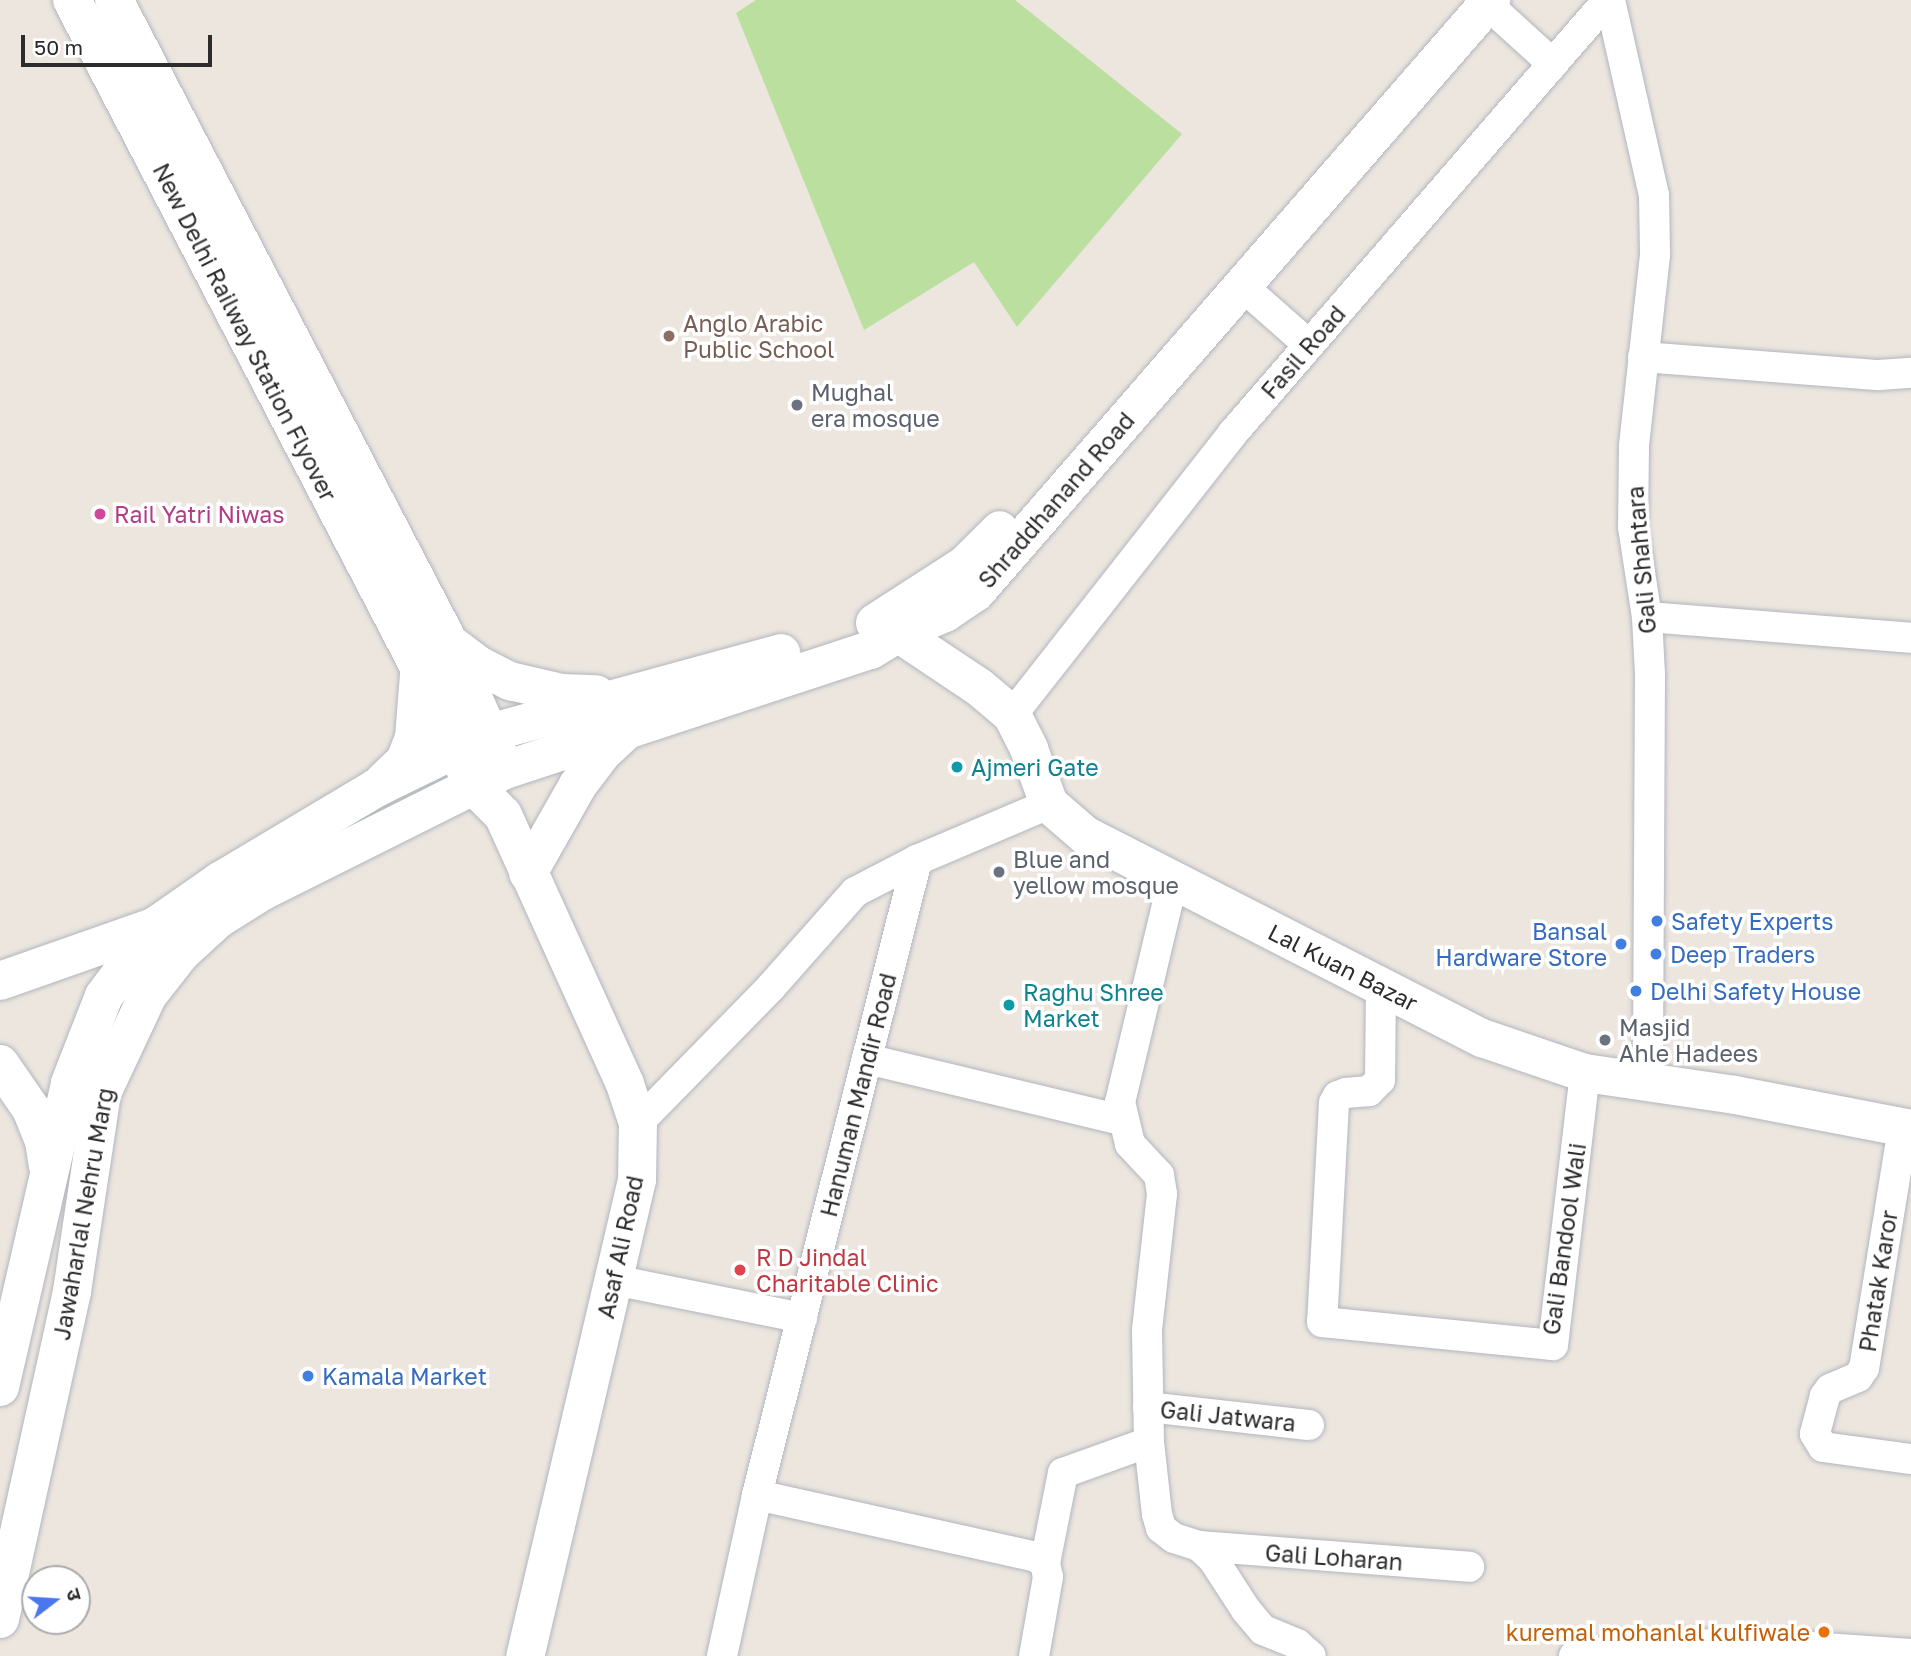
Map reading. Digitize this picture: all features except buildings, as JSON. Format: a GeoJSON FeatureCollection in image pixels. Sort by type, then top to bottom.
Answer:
{"type":"FeatureCollection","features":[{"type":"Feature","properties":{"kind":"main road","name":"New Delhi Railway Station Flyover"},"geometry":{"type":"LineString","coordinates":[[72,0],[418,665],[472,741]]}},
{"type":"Feature","properties":{"kind":"main road","name":"New Delhi Railway Station Flyover"},"geometry":{"type":"LineString","coordinates":[[114,0],[449,643],[472,741]]}},
{"type":"Feature","properties":{"kind":"main road","name":"Shraddhanand Road"},"geometry":{"type":"LineString","coordinates":[[892,625],[945,613],[976,592],[1242,286],[1480,1]]}},
{"type":"Feature","properties":{"kind":"main road","name":"Shraddhanand Road"},"geometry":{"type":"LineString","coordinates":[[376,788],[472,741],[629,711],[871,650],[892,625],[965,565],[1057,473],[1203,304],[1342,134],[1480,1]]}},
{"type":"Feature","properties":{"kind":"main road","name":"Lal Kuan Bazar"},"geometry":{"type":"LineString","coordinates":[[892,625],[979,687],[1012,715],[1029,749],[1049,804],[1085,835],[1482,1038],[1585,1073],[1735,1095],[1907,1128]]}},
{"type":"Feature","properties":{"kind":"main road"},"geometry":{"type":"LineString","coordinates":[[449,643],[480,666],[510,681],[629,711],[578,785],[528,873]]}},
{"type":"Feature","properties":{"kind":"main road"},"geometry":{"type":"LineString","coordinates":[[376,788],[405,761],[414,738],[418,665]]}},
{"type":"Feature","properties":{"kind":"main road","name":"Shraddhanand Road"},"geometry":{"type":"LineString","coordinates":[[489,777],[629,711]]}},
{"type":"Feature","properties":{"kind":"main road"},"geometry":{"type":"LineString","coordinates":[[472,741],[489,777]]}},
{"type":"Feature","properties":{"kind":"main road","name":"Jawaharlal Nehru Marg"},"geometry":{"type":"LineString","coordinates":[[0,1619],[72,1291],[102,1093],[148,995],[181,953],[218,919],[263,891],[489,777]]}},
{"type":"Feature","properties":{"kind":"main road","name":"Asaf Ali Road"},"geometry":{"type":"LineString","coordinates":[[489,777],[528,873],[625,1084],[638,1123],[637,1180],[525,1656]]}},
{"type":"Feature","properties":{"kind":"main road","name":"Jawaharlal Nehru Marg"},"geometry":{"type":"LineString","coordinates":[[0,1387],[70,1083],[93,1017],[127,961],[157,925],[220,881],[376,788]]}},
{"type":"Feature","properties":{"kind":"main road"},"geometry":{"type":"LineString","coordinates":[[0,981],[157,925]]}},
{"type":"Feature","properties":{"kind":"main road"},"geometry":{"type":"LineString","coordinates":[[0,1064],[32,1109],[44,1141],[49,1176]]}},
{"type":"Feature","properties":{"kind":"street","name":"Fasil Road"},"geometry":{"type":"LineString","coordinates":[[1012,715],[1233,433],[1609,0]]}},
{"type":"Feature","properties":{"kind":"street","name":"Gali Shahtara"},"geometry":{"type":"LineString","coordinates":[[1609,0],[1654,195],[1655,255],[1634,446],[1633,527],[1647,617],[1650,675],[1648,1084]]}},
{"type":"Feature","properties":{"kind":"street"},"geometry":{"type":"LineString","coordinates":[[1480,1],[1553,64]]}},
{"type":"Feature","properties":{"kind":"street"},"geometry":{"type":"LineString","coordinates":[[1242,286],[1309,345]]}},
{"type":"Feature","properties":{"kind":"street"},"geometry":{"type":"LineString","coordinates":[[1643,357],[1880,375],[1911,373]]}},
{"type":"Feature","properties":{"kind":"street"},"geometry":{"type":"LineString","coordinates":[[1647,617],[1911,638]]}},
{"type":"Feature","properties":{"kind":"street"},"geometry":{"type":"LineString","coordinates":[[638,1123],[771,987],[855,892],[917,860],[1049,804]]}},
{"type":"Feature","properties":{"kind":"street","name":"Hanuman Mandir Road"},"geometry":{"type":"LineString","coordinates":[[722,1656],[757,1495],[917,860]]}},
{"type":"Feature","properties":{"kind":"street"},"geometry":{"type":"LineString","coordinates":[[1173,880],[1121,1102],[1122,1120],[1130,1144],[1159,1175],[1162,1194],[1147,1329],[1149,1442],[1161,1528],[1174,1538],[1199,1546],[1213,1559],[1246,1610],[1263,1630],[1297,1643],[1311,1656]]}},
{"type":"Feature","properties":{"kind":"street","name":"Gali Bandool Wali"},"geometry":{"type":"LineString","coordinates":[[1381,987],[1380,1080],[1376,1087],[1369,1091],[1346,1093],[1334,1103],[1322,1322],[1553,1345],[1585,1073]]}},
{"type":"Feature","properties":{"kind":"street"},"geometry":{"type":"LineString","coordinates":[[867,1059],[1122,1120]]}},
{"type":"Feature","properties":{"kind":"street","name":"Phatak Karor"},"geometry":{"type":"LineString","coordinates":[[1907,1128],[1864,1368],[1858,1377],[1830,1389],[1825,1396],[1815,1434],[1822,1447],[1911,1459]]}},
{"type":"Feature","properties":{"kind":"street"},"geometry":{"type":"LineString","coordinates":[[614,1280],[802,1318]]}},
{"type":"Feature","properties":{"kind":"street","name":"Gali Jatwara"},"geometry":{"type":"LineString","coordinates":[[1148,1407],[1308,1425]]}},
{"type":"Feature","properties":{"kind":"street"},"geometry":{"type":"LineString","coordinates":[[1034,1656],[1048,1577],[1045,1563],[1063,1473],[1149,1442]]}},
{"type":"Feature","properties":{"kind":"street"},"geometry":{"type":"LineString","coordinates":[[757,1495],[1000,1548],[1036,1557],[1045,1563]]}},
{"type":"Feature","properties":{"kind":"street","name":"Gali Loharan"},"geometry":{"type":"LineString","coordinates":[[1199,1546],[1469,1567]]}},
{"type":"Feature","properties":{"kind":"street"},"geometry":{"type":"LineString","coordinates":[[1574,1656],[1671,1650],[1911,1654]]}},
{"type":"Feature","properties":{"kind":"green space"},"geometry":{"type":"Polygon","coordinates":[[[756,0],[1015,0],[1182,134],[1017,327],[974,262],[864,330],[736,13],[756,0]]]}},
{"type":"Feature","properties":{"kind":"place","name":"Anglo Arabic Public School"},"geometry":{"type":"Point","coordinates":[669,336]}},
{"type":"Feature","properties":{"kind":"place","name":"Mughal era mosque"},"geometry":{"type":"Point","coordinates":[797,405]}},
{"type":"Feature","properties":{"kind":"place","name":"Rail Yatri Niwas"},"geometry":{"type":"Point","coordinates":[100,514]}},
{"type":"Feature","properties":{"kind":"place","name":"Ajmeri Gate"},"geometry":{"type":"Point","coordinates":[957,767]}},
{"type":"Feature","properties":{"kind":"place","name":"Blue and yellow mosque"},"geometry":{"type":"Point","coordinates":[999,872]}},
{"type":"Feature","properties":{"kind":"place","name":"Safety Experts"},"geometry":{"type":"Point","coordinates":[1657,921]}},
{"type":"Feature","properties":{"kind":"place","name":"Bansal Hardware Store"},"geometry":{"type":"Point","coordinates":[1621,944]}},
{"type":"Feature","properties":{"kind":"place","name":"Deep Traders"},"geometry":{"type":"Point","coordinates":[1656,954]}},
{"type":"Feature","properties":{"kind":"place","name":"Delhi Safety House"},"geometry":{"type":"Point","coordinates":[1636,991]}},
{"type":"Feature","properties":{"kind":"place","name":"Raghu Shree Market"},"geometry":{"type":"Point","coordinates":[1009,1005]}},
{"type":"Feature","properties":{"kind":"place","name":"Masjid Ahle Hadees"},"geometry":{"type":"Point","coordinates":[1605,1040]}},
{"type":"Feature","properties":{"kind":"place","name":"R D Jindal Charitable Clinic"},"geometry":{"type":"Point","coordinates":[740,1270]}},
{"type":"Feature","properties":{"kind":"place","name":"Kamala Market"},"geometry":{"type":"Point","coordinates":[308,1376]}},
{"type":"Feature","properties":{"kind":"place","name":"kuremal mohanlal kulfiwale"},"geometry":{"type":"Point","coordinates":[1824,1632]}}]}
